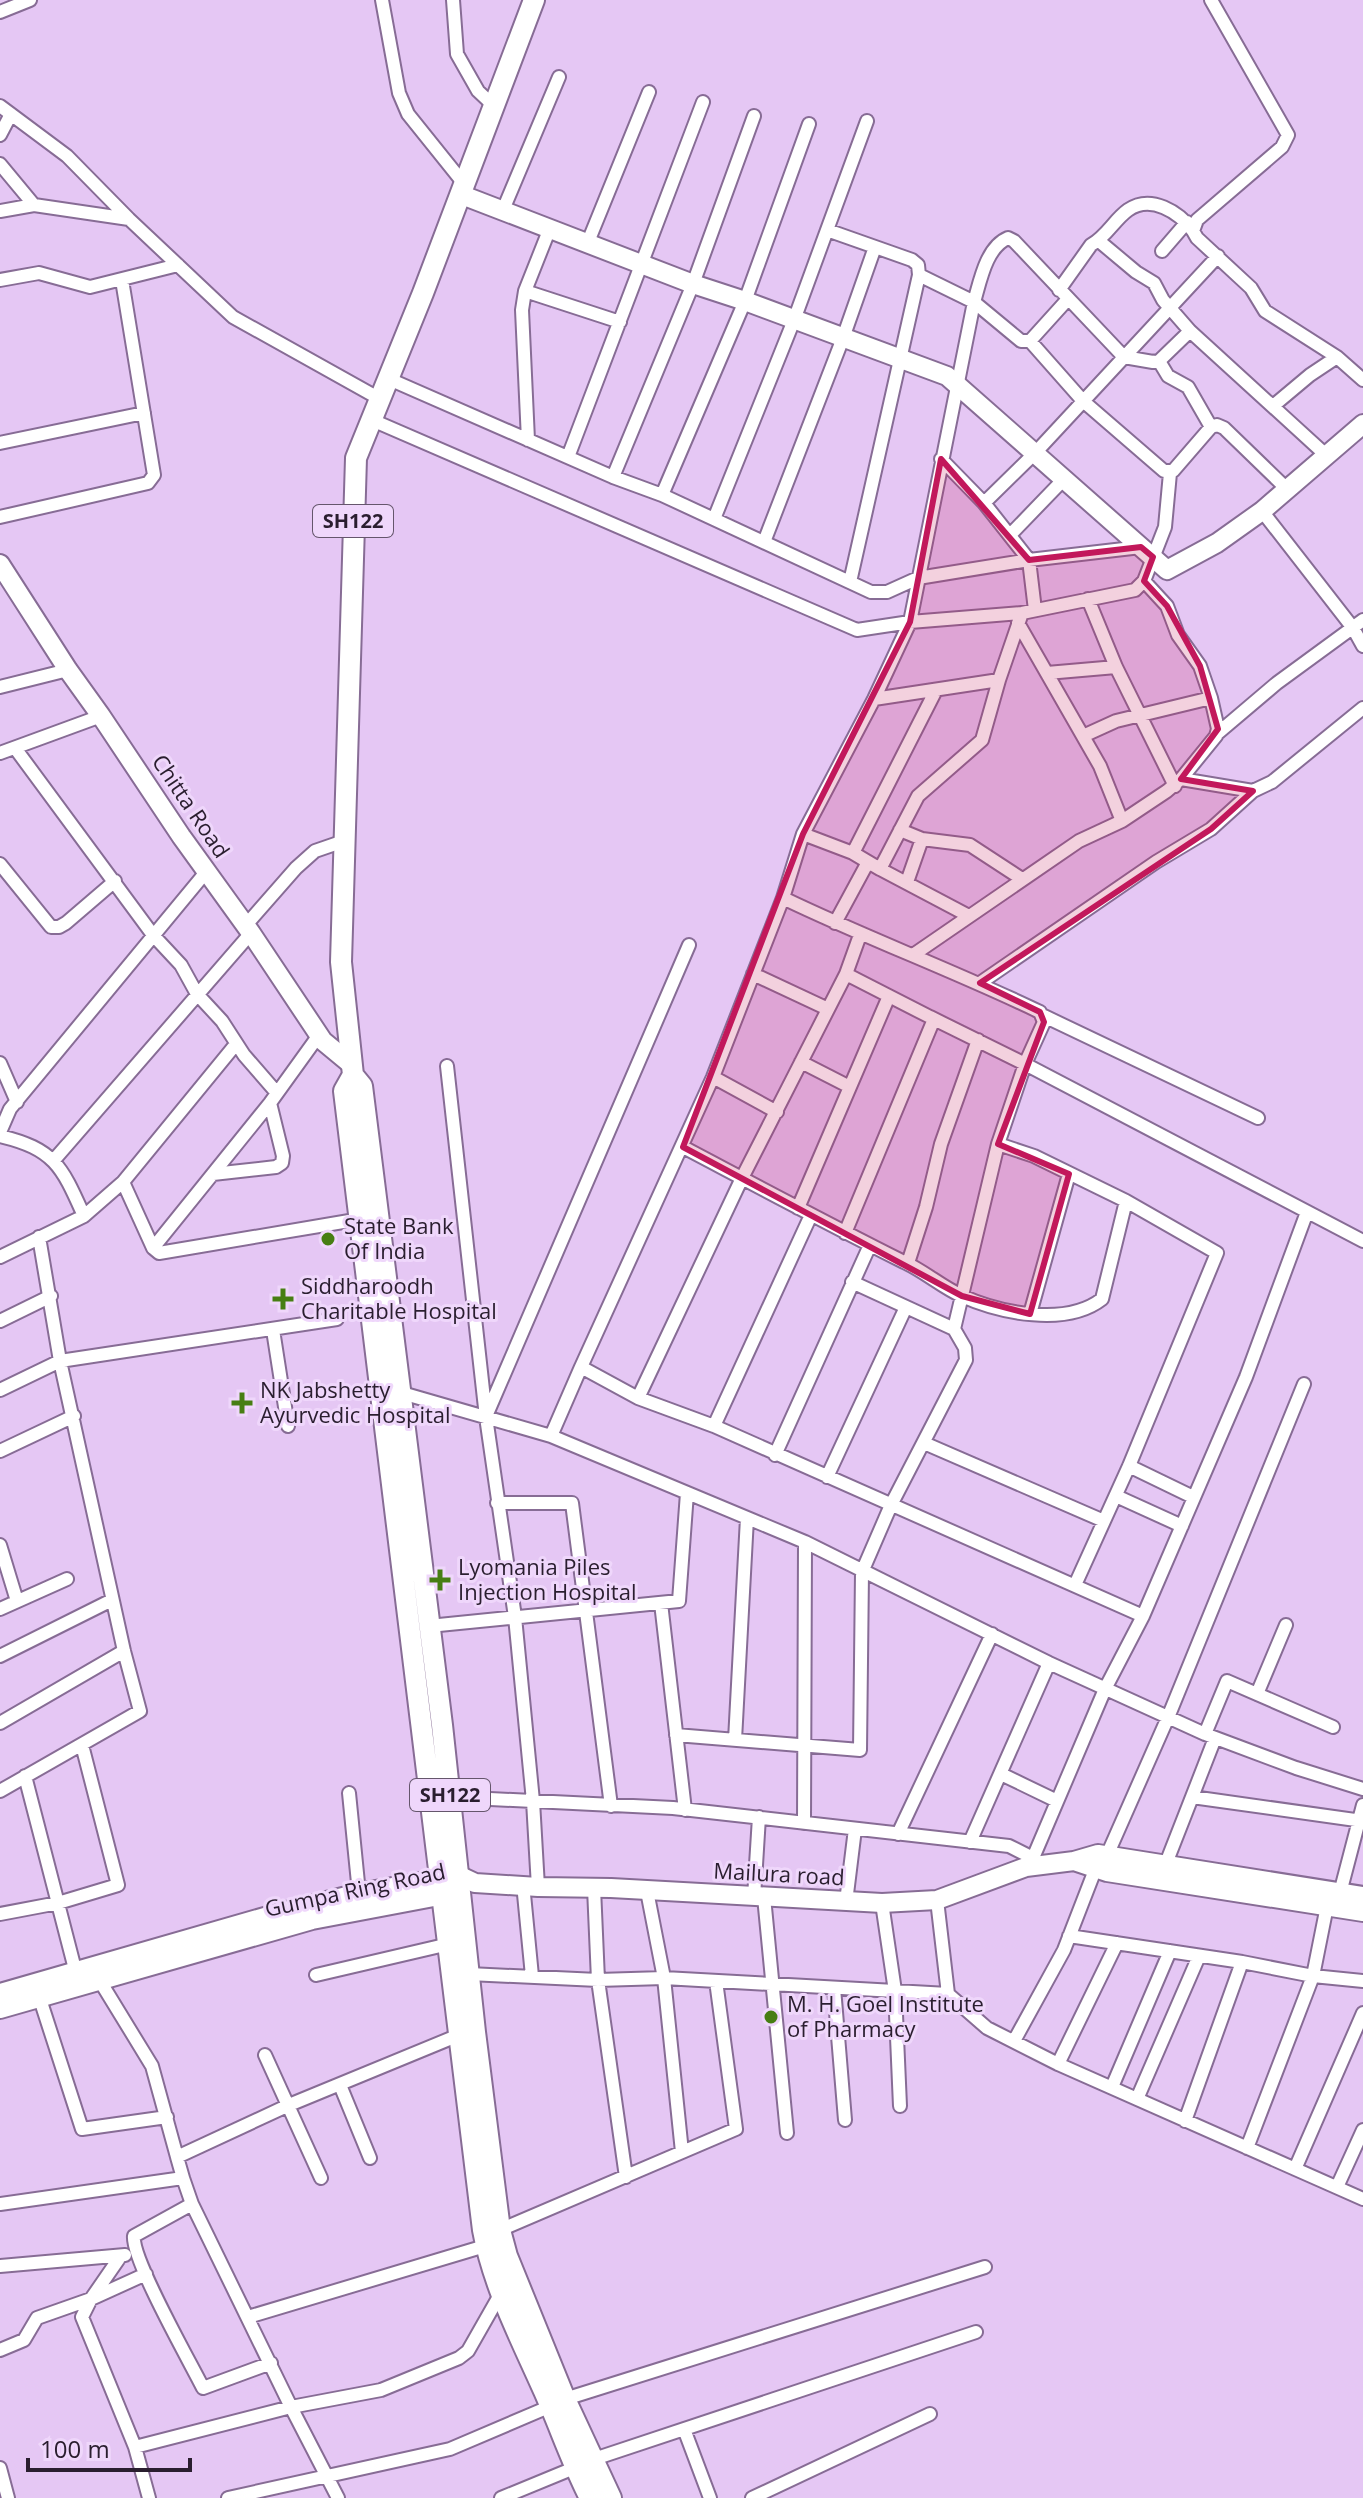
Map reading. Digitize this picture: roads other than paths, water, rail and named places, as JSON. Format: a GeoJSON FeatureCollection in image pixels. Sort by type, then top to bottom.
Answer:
{"type":"FeatureCollection","features":[{"type":"Feature","properties":{"kind":"main road","name":"SH122"},"geometry":{"type":"LineString","coordinates":[[534,0],[463,190],[356,458],[341,975],[352,1070],[362,1086],[390,1390],[429,1626],[450,1797],[455,1885],[500,2230],[558,2402],[594,2459],[611,2498]]}},
{"type":"Feature","properties":{"kind":"main road"},"geometry":{"type":"LineString","coordinates":[[352,1070],[344,1091],[361,1219],[390,1390],[455,1885],[449,1944],[485,2246],[501,2293],[558,2402],[574,2468],[590,2498]]}},
{"type":"Feature","properties":{"kind":"street"},"geometry":{"type":"LineString","coordinates":[[0,12],[29,0]]}},
{"type":"Feature","properties":{"kind":"street"},"geometry":{"type":"LineString","coordinates":[[383,0],[403,103],[463,190],[503,210],[693,284],[942,374],[957,383],[1167,570],[1217,543],[1262,511],[1363,424]]}},
{"type":"Feature","properties":{"kind":"street"},"geometry":{"type":"LineString","coordinates":[[453,0],[457,54],[478,91],[495,107]]}},
{"type":"Feature","properties":{"kind":"street"},"geometry":{"type":"LineString","coordinates":[[1162,251],[1282,147],[1288,135],[1211,0]]}},
{"type":"Feature","properties":{"kind":"street"},"geometry":{"type":"LineString","coordinates":[[503,210],[559,77]]}},
{"type":"Feature","properties":{"kind":"street"},"geometry":{"type":"LineString","coordinates":[[588,242],[649,92]]}},
{"type":"Feature","properties":{"kind":"street"},"geometry":{"type":"LineString","coordinates":[[568,457],[703,102]]}},
{"type":"Feature","properties":{"kind":"street"},"geometry":{"type":"LineString","coordinates":[[0,135],[6,110],[67,156],[129,219],[244,324],[380,399]]}},
{"type":"Feature","properties":{"kind":"street"},"geometry":{"type":"LineString","coordinates":[[613,477],[693,284],[754,116]]}},
{"type":"Feature","properties":{"kind":"street"},"geometry":{"type":"LineString","coordinates":[[714,519],[794,320],[867,121]]}},
{"type":"Feature","properties":{"kind":"street"},"geometry":{"type":"LineString","coordinates":[[662,495],[745,301],[809,124]]}},
{"type":"Feature","properties":{"kind":"street"},"geometry":{"type":"LineString","coordinates":[[0,164],[34,205]]}},
{"type":"Feature","properties":{"kind":"street"},"geometry":{"type":"LineString","coordinates":[[1030,341],[1063,295],[1091,245],[1099,241],[1128,210],[1142,204],[1167,208],[1190,226],[1197,238],[1251,288],[1265,311],[1337,357],[1363,380]]}},
{"type":"Feature","properties":{"kind":"street"},"geometry":{"type":"LineString","coordinates":[[0,211],[34,205],[129,219]]}},
{"type":"Feature","properties":{"kind":"street"},"geometry":{"type":"LineString","coordinates":[[528,440],[522,310],[525,291],[550,228]]}},
{"type":"Feature","properties":{"kind":"street"},"geometry":{"type":"LineString","coordinates":[[827,230],[912,260],[918,265],[919,275],[850,582]]}},
{"type":"Feature","properties":{"kind":"street"},"geometry":{"type":"LineString","coordinates":[[551,1436],[713,1077],[783,898],[803,834],[874,699],[910,622],[974,302],[987,261],[1001,241],[1008,238],[1014,241],[1124,357],[1159,361]]}},
{"type":"Feature","properties":{"kind":"street"},"geometry":{"type":"LineString","coordinates":[[1099,241],[1154,283],[1163,300],[1190,331],[1327,456]]}},
{"type":"Feature","properties":{"kind":"street"},"geometry":{"type":"LineString","coordinates":[[764,542],[875,247]]}},
{"type":"Feature","properties":{"kind":"street"},"geometry":{"type":"LineString","coordinates":[[984,503],[1036,452],[1218,256]]}},
{"type":"Feature","properties":{"kind":"street"},"geometry":{"type":"LineString","coordinates":[[0,280],[39,273],[90,287],[178,265]]}},
{"type":"Feature","properties":{"kind":"street"},"geometry":{"type":"LineString","coordinates":[[919,275],[974,302],[1021,341],[1030,341],[1083,401],[1170,473]]}},
{"type":"Feature","properties":{"kind":"street"},"geometry":{"type":"LineString","coordinates":[[0,517],[148,483],[154,475],[122,280]]}},
{"type":"Feature","properties":{"kind":"street"},"geometry":{"type":"LineString","coordinates":[[525,291],[620,322]]}},
{"type":"Feature","properties":{"kind":"street"},"geometry":{"type":"LineString","coordinates":[[1159,361],[1190,331]]}},
{"type":"Feature","properties":{"kind":"street"},"geometry":{"type":"LineString","coordinates":[[1273,406],[1337,357]]}},
{"type":"Feature","properties":{"kind":"street"},"geometry":{"type":"LineString","coordinates":[[1159,361],[1168,376],[1188,387],[1211,427]]}},
{"type":"Feature","properties":{"kind":"street"},"geometry":{"type":"LineString","coordinates":[[389,379],[613,477],[662,495],[878,593],[918,578],[1029,560],[1147,552]]}},
{"type":"Feature","properties":{"kind":"street"},"geometry":{"type":"LineString","coordinates":[[0,443],[144,413]]}},
{"type":"Feature","properties":{"kind":"street"},"geometry":{"type":"LineString","coordinates":[[372,420],[847,628],[868,630],[910,622],[1025,615],[1135,590],[1144,581],[1147,552],[1166,523],[1170,473],[1211,427],[1217,425],[1224,428],[1288,490]]}},
{"type":"Feature","properties":{"kind":"street"},"geometry":{"type":"LineString","coordinates":[[880,869],[918,796],[982,740],[999,680],[1025,615],[1029,560],[984,503],[941,459]]}},
{"type":"Feature","properties":{"kind":"street"},"geometry":{"type":"LineString","coordinates":[[1010,535],[1065,478]]}},
{"type":"Feature","properties":{"kind":"street"},"geometry":{"type":"LineString","coordinates":[[1262,511],[1358,624],[1363,646]]}},
{"type":"Feature","properties":{"kind":"street","name":"Chitta Road"},"geometry":{"type":"LineString","coordinates":[[3,573],[319,1035],[352,1070]]}},
{"type":"Feature","properties":{"kind":"street"},"geometry":{"type":"LineString","coordinates":[[1144,581],[1167,606],[1178,635],[1200,666],[1218,733]]}},
{"type":"Feature","properties":{"kind":"street"},"geometry":{"type":"LineString","coordinates":[[1088,599],[1116,667],[1178,782]]}},
{"type":"Feature","properties":{"kind":"street"},"geometry":{"type":"LineString","coordinates":[[1025,615],[1047,673],[1100,766],[1122,821]]}},
{"type":"Feature","properties":{"kind":"street"},"geometry":{"type":"LineString","coordinates":[[913,955],[1079,841],[1122,821],[1178,782],[1218,733],[1277,683],[1358,624]]}},
{"type":"Feature","properties":{"kind":"street"},"geometry":{"type":"LineString","coordinates":[[1047,673],[1116,667]]}},
{"type":"Feature","properties":{"kind":"street"},"geometry":{"type":"LineString","coordinates":[[0,687],[68,670]]}},
{"type":"Feature","properties":{"kind":"street"},"geometry":{"type":"LineString","coordinates":[[874,699],[999,680]]}},
{"type":"Feature","properties":{"kind":"street"},"geometry":{"type":"LineString","coordinates":[[853,853],[936,690]]}},
{"type":"Feature","properties":{"kind":"street"},"geometry":{"type":"LineString","coordinates":[[1083,736],[1116,721],[1211,698]]}},
{"type":"Feature","properties":{"kind":"street"},"geometry":{"type":"LineString","coordinates":[[980,983],[1156,862],[1211,829],[1253,791],[1272,782],[1363,708]]}},
{"type":"Feature","properties":{"kind":"street"},"geometry":{"type":"LineString","coordinates":[[0,753],[101,716]]}},
{"type":"Feature","properties":{"kind":"street"},"geometry":{"type":"LineString","coordinates":[[15,748],[153,935],[181,965],[197,994],[222,1021],[274,1098],[282,1163],[276,1167],[213,1174]]}},
{"type":"Feature","properties":{"kind":"street"},"geometry":{"type":"LineString","coordinates":[[1178,782],[1253,791]]}},
{"type":"Feature","properties":{"kind":"street"},"geometry":{"type":"LineString","coordinates":[[900,830],[922,839],[970,845],[1022,879]]}},
{"type":"Feature","properties":{"kind":"street"},"geometry":{"type":"LineString","coordinates":[[803,834],[853,853],[969,916]]}},
{"type":"Feature","properties":{"kind":"street"},"geometry":{"type":"LineString","coordinates":[[907,882],[922,839]]}},
{"type":"Feature","properties":{"kind":"street"},"geometry":{"type":"LineString","coordinates":[[54,1160],[197,994],[305,859],[315,851],[344,841]]}},
{"type":"Feature","properties":{"kind":"street"},"geometry":{"type":"LineString","coordinates":[[835,923],[868,862]]}},
{"type":"Feature","properties":{"kind":"street"},"geometry":{"type":"LineString","coordinates":[[0,864],[51,927],[66,923],[115,881]]}},
{"type":"Feature","properties":{"kind":"street"},"geometry":{"type":"LineString","coordinates":[[84,1216],[67,1179],[54,1160],[0,1129],[17,1102],[206,872]]}},
{"type":"Feature","properties":{"kind":"street"},"geometry":{"type":"LineString","coordinates":[[783,898],[860,935],[980,983],[1258,1118]]}},
{"type":"Feature","properties":{"kind":"street"},"geometry":{"type":"LineString","coordinates":[[638,1398],[742,1178],[846,974],[860,935]]}},
{"type":"Feature","properties":{"kind":"street"},"geometry":{"type":"LineString","coordinates":[[486,1417],[689,945]]}},
{"type":"Feature","properties":{"kind":"street"},"geometry":{"type":"LineString","coordinates":[[753,974],[828,1009]]}},
{"type":"Feature","properties":{"kind":"street"},"geometry":{"type":"LineString","coordinates":[[846,974],[1363,1241]]}},
{"type":"Feature","properties":{"kind":"street"},"geometry":{"type":"LineString","coordinates":[[798,1208],[889,996]]}},
{"type":"Feature","properties":{"kind":"street"},"geometry":{"type":"LineString","coordinates":[[954,1329],[998,1144],[1044,1016]]}},
{"type":"Feature","properties":{"kind":"street"},"geometry":{"type":"LineString","coordinates":[[845,1233],[934,1019],[930,1017]]}},
{"type":"Feature","properties":{"kind":"street"},"geometry":{"type":"LineString","coordinates":[[153,1248],[274,1098],[319,1035]]}},
{"type":"Feature","properties":{"kind":"street"},"geometry":{"type":"LineString","coordinates":[[908,1263],[941,1144],[978,1040]]}},
{"type":"Feature","properties":{"kind":"street"},"geometry":{"type":"LineString","coordinates":[[0,1257],[84,1216],[123,1182],[236,1044]]}},
{"type":"Feature","properties":{"kind":"street"},"geometry":{"type":"LineString","coordinates":[[801,1062],[848,1086]]}},
{"type":"Feature","properties":{"kind":"street"},"geometry":{"type":"LineString","coordinates":[[0,1063],[17,1102]]}},
{"type":"Feature","properties":{"kind":"street"},"geometry":{"type":"LineString","coordinates":[[447,1066],[486,1417],[515,1617],[533,1801],[530,1886],[532,1976]]}},
{"type":"Feature","properties":{"kind":"street"},"geometry":{"type":"LineString","coordinates":[[713,1077],[777,1112]]}},
{"type":"Feature","properties":{"kind":"street"},"geometry":{"type":"LineString","coordinates":[[998,1144],[1034,1156],[1126,1201],[1217,1253],[1129,1466],[1075,1585]]}},
{"type":"Feature","properties":{"kind":"street"},"geometry":{"type":"LineString","coordinates":[[683,1147],[908,1263],[962,1296],[1030,1314],[1064,1314],[1102,1299],[1126,1201]]}},
{"type":"Feature","properties":{"kind":"street"},"geometry":{"type":"LineString","coordinates":[[1030,1314],[1069,1174]]}},
{"type":"Feature","properties":{"kind":"street"},"geometry":{"type":"LineString","coordinates":[[123,1182],[153,1248],[163,1253],[361,1219]]}},
{"type":"Feature","properties":{"kind":"street"},"geometry":{"type":"LineString","coordinates":[[450,1797],[759,1817],[1009,1846],[1032,1862],[1105,1689],[1143,1616],[1246,1377],[1307,1212]]}},
{"type":"Feature","properties":{"kind":"street"},"geometry":{"type":"LineString","coordinates":[[714,1426],[811,1215]]}},
{"type":"Feature","properties":{"kind":"street"},"geometry":{"type":"LineString","coordinates":[[0,1791],[140,1711],[112,1600],[60,1361],[39,1237]]}},
{"type":"Feature","properties":{"kind":"street"},"geometry":{"type":"LineString","coordinates":[[775,1455],[870,1245]]}},
{"type":"Feature","properties":{"kind":"street"},"geometry":{"type":"LineString","coordinates":[[676,1735],[860,1750],[862,1572],[891,1505],[966,1360],[965,1348],[954,1329],[852,1282]]}},
{"type":"Feature","properties":{"kind":"street"},"geometry":{"type":"LineString","coordinates":[[0,1321],[51,1296]]}},
{"type":"Feature","properties":{"kind":"street"},"geometry":{"type":"LineString","coordinates":[[827,1477],[906,1307]]}},
{"type":"Feature","properties":{"kind":"street"},"geometry":{"type":"LineString","coordinates":[[0,1390],[60,1361],[337,1319]]}},
{"type":"Feature","properties":{"kind":"street"},"geometry":{"type":"LineString","coordinates":[[273,1330],[288,1426]]}},
{"type":"Feature","properties":{"kind":"street"},"geometry":{"type":"LineString","coordinates":[[581,1367],[638,1398],[714,1426],[1143,1616]]}},
{"type":"Feature","properties":{"kind":"street"},"geometry":{"type":"LineString","coordinates":[[1014,2041],[1069,1936],[1169,1715],[1304,1384]]}},
{"type":"Feature","properties":{"kind":"street"},"geometry":{"type":"LineString","coordinates":[[390,1390],[551,1436],[805,1542],[1049,1663],[1210,1736],[1363,1789]]}},
{"type":"Feature","properties":{"kind":"street"},"geometry":{"type":"LineString","coordinates":[[0,1451],[74,1416]]}},
{"type":"Feature","properties":{"kind":"street"},"geometry":{"type":"LineString","coordinates":[[924,1443],[1104,1521]]}},
{"type":"Feature","properties":{"kind":"street"},"geometry":{"type":"LineString","coordinates":[[1129,1466],[1193,1497]]}},
{"type":"Feature","properties":{"kind":"street"},"geometry":{"type":"LineString","coordinates":[[429,1626],[679,1601],[687,1493]]}},
{"type":"Feature","properties":{"kind":"street"},"geometry":{"type":"LineString","coordinates":[[1116,1496],[1182,1526]]}},
{"type":"Feature","properties":{"kind":"street"},"geometry":{"type":"LineString","coordinates":[[497,1503],[572,1502],[611,1806]]}},
{"type":"Feature","properties":{"kind":"street"},"geometry":{"type":"LineString","coordinates":[[735,1740],[747,1518]]}},
{"type":"Feature","properties":{"kind":"street"},"geometry":{"type":"LineString","coordinates":[[804,1823],[805,1542]]}},
{"type":"Feature","properties":{"kind":"street"},"geometry":{"type":"LineString","coordinates":[[0,1545],[17,1601]]}},
{"type":"Feature","properties":{"kind":"street"},"geometry":{"type":"LineString","coordinates":[[0,1609],[67,1579]]}},
{"type":"Feature","properties":{"kind":"street"},"geometry":{"type":"LineString","coordinates":[[0,1656],[112,1600]]}},
{"type":"Feature","properties":{"kind":"street"},"geometry":{"type":"LineString","coordinates":[[661,1603],[685,1810]]}},
{"type":"Feature","properties":{"kind":"street"},"geometry":{"type":"LineString","coordinates":[[1257,1694],[1286,1625]]}},
{"type":"Feature","properties":{"kind":"street"},"geometry":{"type":"LineString","coordinates":[[898,1834],[992,1634]]}},
{"type":"Feature","properties":{"kind":"street"},"geometry":{"type":"LineString","coordinates":[[0,1723],[124,1651]]}},
{"type":"Feature","properties":{"kind":"street"},"geometry":{"type":"LineString","coordinates":[[970,1842],[1049,1663]]}},
{"type":"Feature","properties":{"kind":"street"},"geometry":{"type":"LineString","coordinates":[[1165,1866],[1192,1797],[1227,1681],[1333,1727]]}},
{"type":"Feature","properties":{"kind":"street"},"geometry":{"type":"LineString","coordinates":[[0,1914],[58,1903],[118,1885],[82,1745]]}},
{"type":"Feature","properties":{"kind":"street"},"geometry":{"type":"LineString","coordinates":[[1001,1774],[1057,1801]]}},
{"type":"Feature","properties":{"kind":"street"},"geometry":{"type":"LineString","coordinates":[[25,1776],[76,1973]]}},
{"type":"Feature","properties":{"kind":"street"},"geometry":{"type":"LineString","coordinates":[[349,1793],[359,1893]]}},
{"type":"Feature","properties":{"kind":"street"},"geometry":{"type":"LineString","coordinates":[[1192,1797],[1360,1821]]}},
{"type":"Feature","properties":{"kind":"street"},"geometry":{"type":"LineString","coordinates":[[1247,2148],[1313,1976],[1363,1805]]}},
{"type":"Feature","properties":{"kind":"street"},"geometry":{"type":"LineString","coordinates":[[759,1817],[759,1897],[772,1984],[787,2133]]}},
{"type":"Feature","properties":{"kind":"street"},"geometry":{"type":"LineString","coordinates":[[846,1902],[855,1829]]}},
{"type":"Feature","properties":{"kind":"street","name":"Mailura road"},"geometry":{"type":"LineString","coordinates":[[455,1885],[594,1888],[882,1903],[937,1900],[1032,1862],[1074,1861],[1334,1900],[1363,1896]]}},
{"type":"Feature","properties":{"kind":"street","name":"Mailura road"},"geometry":{"type":"LineString","coordinates":[[1101,1866],[1165,1866],[1334,1900],[1363,1912]]}},
{"type":"Feature","properties":{"kind":"street","name":"Gumpa Ring Road"},"geometry":{"type":"LineString","coordinates":[[0,1993],[359,1893],[455,1885]]}},
{"type":"Feature","properties":{"kind":"street","name":"Gumpa Ring Road"},"geometry":{"type":"LineString","coordinates":[[0,2009],[312,1920],[455,1885]]}},
{"type":"Feature","properties":{"kind":"street"},"geometry":{"type":"LineString","coordinates":[[594,1888],[598,1980],[626,2177]]}},
{"type":"Feature","properties":{"kind":"street"},"geometry":{"type":"LineString","coordinates":[[647,1891],[664,1978],[682,2152]]}},
{"type":"Feature","properties":{"kind":"street"},"geometry":{"type":"LineString","coordinates":[[937,1900],[948,1994]]}},
{"type":"Feature","properties":{"kind":"street"},"geometry":{"type":"LineString","coordinates":[[882,1903],[895,1991],[900,2106]]}},
{"type":"Feature","properties":{"kind":"street"},"geometry":{"type":"LineString","coordinates":[[1069,1936],[1313,1976],[1363,1981]]}},
{"type":"Feature","properties":{"kind":"street"},"geometry":{"type":"LineString","coordinates":[[1058,2064],[1117,1943]]}},
{"type":"Feature","properties":{"kind":"street"},"geometry":{"type":"LineString","coordinates":[[316,1975],[449,1944]]}},
{"type":"Feature","properties":{"kind":"street"},"geometry":{"type":"LineString","coordinates":[[1112,2087],[1170,1951]]}},
{"type":"Feature","properties":{"kind":"street"},"geometry":{"type":"LineString","coordinates":[[1137,2099],[1199,1956]]}},
{"type":"Feature","properties":{"kind":"street"},"geometry":{"type":"LineString","coordinates":[[1185,2121],[1242,1962]]}},
{"type":"Feature","properties":{"kind":"street"},"geometry":{"type":"LineString","coordinates":[[469,1974],[598,1980],[664,1978],[948,1994],[987,2028],[1058,2064],[1363,2199]]}},
{"type":"Feature","properties":{"kind":"street"},"geometry":{"type":"LineString","coordinates":[[100,1981],[152,2066],[192,2204],[338,2498]]}},
{"type":"Feature","properties":{"kind":"street"},"geometry":{"type":"LineString","coordinates":[[500,2230],[736,2129],[716,1981]]}},
{"type":"Feature","properties":{"kind":"street"},"geometry":{"type":"LineString","coordinates":[[834,1988],[845,2120]]}},
{"type":"Feature","properties":{"kind":"street"},"geometry":{"type":"LineString","coordinates":[[40,1999],[82,2129],[167,2117]]}},
{"type":"Feature","properties":{"kind":"street"},"geometry":{"type":"LineString","coordinates":[[1295,2169],[1363,2013]]}},
{"type":"Feature","properties":{"kind":"street"},"geometry":{"type":"LineString","coordinates":[[177,2157],[289,2105],[459,2035]]}},
{"type":"Feature","properties":{"kind":"street"},"geometry":{"type":"LineString","coordinates":[[265,2055],[321,2178]]}},
{"type":"Feature","properties":{"kind":"street"},"geometry":{"type":"LineString","coordinates":[[340,2085],[370,2158]]}},
{"type":"Feature","properties":{"kind":"street"},"geometry":{"type":"LineString","coordinates":[[1337,2187],[1363,2130]]}},
{"type":"Feature","properties":{"kind":"street"},"geometry":{"type":"LineString","coordinates":[[0,2204],[183,2178]]}},
{"type":"Feature","properties":{"kind":"street"},"geometry":{"type":"LineString","coordinates":[[192,2204],[137,2233],[133,2240],[146,2274],[203,2388],[271,2363]]}},
{"type":"Feature","properties":{"kind":"street"},"geometry":{"type":"LineString","coordinates":[[248,2317],[485,2246]]}},
{"type":"Feature","properties":{"kind":"street"},"geometry":{"type":"LineString","coordinates":[[0,2266],[120,2257],[136,2252]]}},
{"type":"Feature","properties":{"kind":"street"},"geometry":{"type":"LineString","coordinates":[[120,2257],[91,2299],[83,2319],[135,2447],[149,2498]]}},
{"type":"Feature","properties":{"kind":"street"},"geometry":{"type":"LineString","coordinates":[[228,2498],[450,2449],[558,2402],[985,2267]]}},
{"type":"Feature","properties":{"kind":"street"},"geometry":{"type":"LineString","coordinates":[[1,2346],[24,2340],[37,2318],[91,2299],[146,2274]]}},
{"type":"Feature","properties":{"kind":"street"},"geometry":{"type":"LineString","coordinates":[[135,2447],[291,2407],[381,2390],[462,2356],[468,2351],[501,2293]]}},
{"type":"Feature","properties":{"kind":"street"},"geometry":{"type":"LineString","coordinates":[[594,2459],[976,2332]]}},
{"type":"Feature","properties":{"kind":"street"},"geometry":{"type":"LineString","coordinates":[[752,2498],[930,2414]]}},
{"type":"Feature","properties":{"kind":"street"},"geometry":{"type":"LineString","coordinates":[[684,2429],[710,2498]]}},
{"type":"Feature","properties":{"kind":"street"},"geometry":{"type":"LineString","coordinates":[[0,2468],[8,2498]]}},
{"type":"Feature","properties":{"kind":"street"},"geometry":{"type":"LineString","coordinates":[[501,2498],[574,2468]]}},
{"type":"Feature","properties":{"kind":"place","name":"State Bank Of India"},"geometry":{"type":"Point","coordinates":[328,1239]}},
{"type":"Feature","properties":{"kind":"place","name":"Siddharoodh Charitable Hospital"},"geometry":{"type":"Point","coordinates":[283,1299]}},
{"type":"Feature","properties":{"kind":"place","name":"NK Jabshetty Ayurvedic Hospital"},"geometry":{"type":"Point","coordinates":[242,1403]}},
{"type":"Feature","properties":{"kind":"place","name":"Lyomania Piles Injection Hospital"},"geometry":{"type":"Point","coordinates":[440,1580]}},
{"type":"Feature","properties":{"kind":"place","name":"M. H. Goel Institute of Pharmacy"},"geometry":{"type":"Point","coordinates":[771,2017]}}]}
